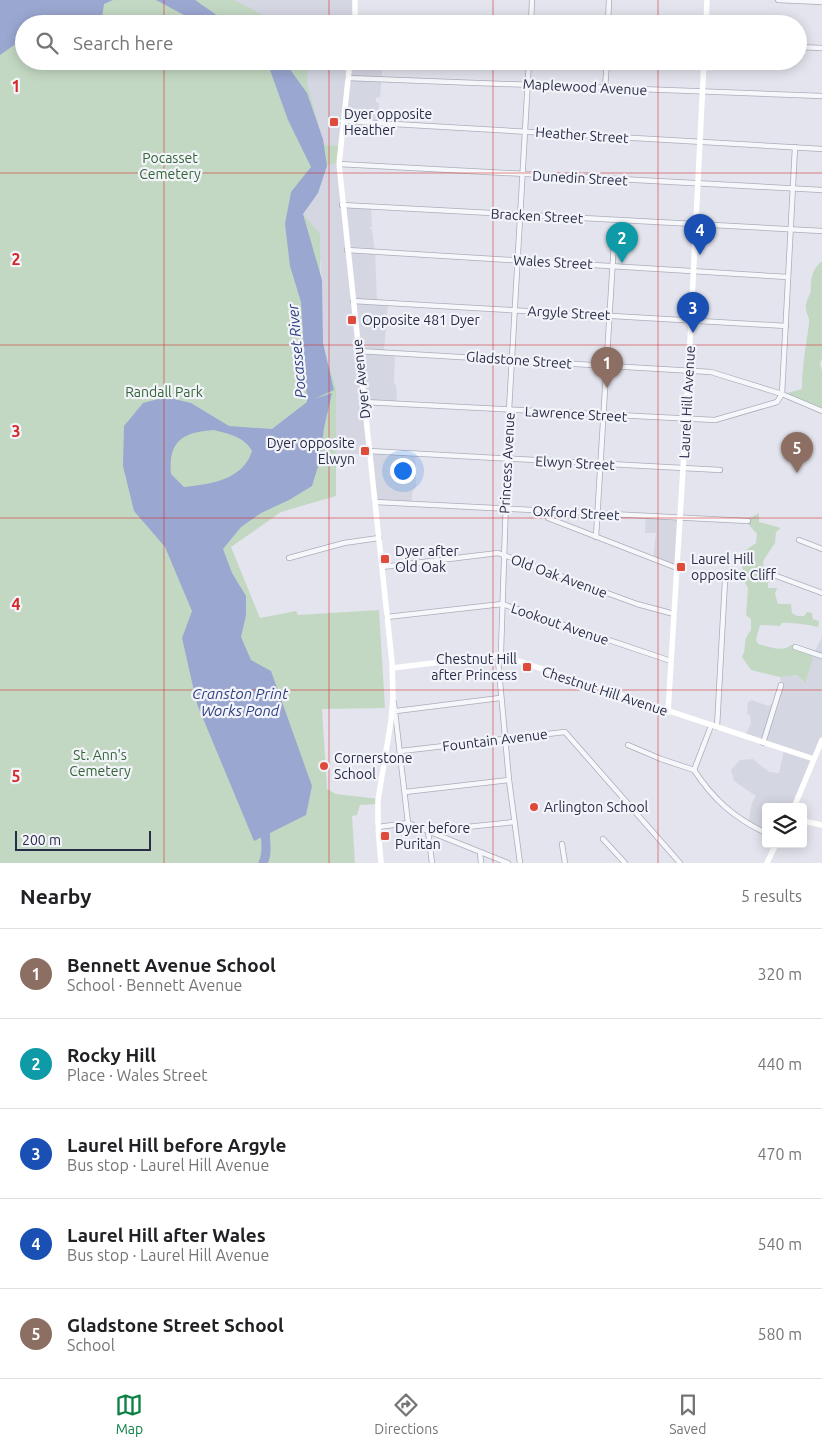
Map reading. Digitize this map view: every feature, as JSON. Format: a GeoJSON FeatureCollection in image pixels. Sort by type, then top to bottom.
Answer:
{"type":"FeatureCollection","features":[{"type":"Feature","properties":{"kind":"street"},"geometry":{"type":"LineString","coordinates":[[355,0],[355,15]]}},
{"type":"Feature","properties":{"kind":"street"},"geometry":{"type":"LineString","coordinates":[[531,15],[532,0]]}},
{"type":"Feature","properties":{"kind":"street"},"geometry":{"type":"LineString","coordinates":[[609,15],[610,0]]}},
{"type":"Feature","properties":{"kind":"street"},"geometry":{"type":"LineString","coordinates":[[706,15],[707,0]]}},
{"type":"Feature","properties":{"kind":"street"},"geometry":{"type":"LineString","coordinates":[[778,0],[822,2]]}},
{"type":"Feature","properties":{"kind":"street"},"geometry":{"type":"LineString","coordinates":[[807,47],[822,48]]}},
{"type":"Feature","properties":{"kind":"street","name":"Dyer Avenue"},"geometry":{"type":"LineString","coordinates":[[349,70],[342,121],[339,164],[392,668],[393,698],[379,793],[378,827],[382,863]]}},
{"type":"Feature","properties":{"kind":"street","name":"Princess Avenue"},"geometry":{"type":"LineString","coordinates":[[520,863],[500,698],[500,655],[509,410],[529,70]]}},
{"type":"Feature","properties":{"kind":"street"},"geometry":{"type":"LineString","coordinates":[[605,88],[606,70]]}},
{"type":"Feature","properties":{"kind":"street","name":"Laurel Hill Avenue"},"geometry":{"type":"LineString","coordinates":[[668,712],[695,271],[704,70]]}},
{"type":"Feature","properties":{"kind":"street","name":"Maplewood Avenue"},"geometry":{"type":"LineString","coordinates":[[348,78],[822,96]]}},
{"type":"Feature","properties":{"kind":"street","name":"Heather Street"},"geometry":{"type":"LineString","coordinates":[[342,121],[822,148]]}},
{"type":"Feature","properties":{"kind":"street"},"geometry":{"type":"LineString","coordinates":[[782,394],[795,147]]}},
{"type":"Feature","properties":{"kind":"street","name":"Dunedin Street"},"geometry":{"type":"LineString","coordinates":[[339,164],[699,185],[822,190]]}},
{"type":"Feature","properties":{"kind":"street","name":"Bracken Street"},"geometry":{"type":"LineString","coordinates":[[342,205],[697,226],[822,231]]}},
{"type":"Feature","properties":{"kind":"street"},"geometry":{"type":"LineString","coordinates":[[596,537],[614,242]]}},
{"type":"Feature","properties":{"kind":"street","name":"Wales Street"},"geometry":{"type":"LineString","coordinates":[[347,250],[788,277]]}},
{"type":"Feature","properties":{"kind":"street","name":"Argyle Street"},"geometry":{"type":"LineString","coordinates":[[353,300],[786,326]]}},
{"type":"Feature","properties":{"kind":"street","name":"Gladstone Street"},"geometry":{"type":"LineString","coordinates":[[358,351],[689,370],[731,376],[822,410]]}},
{"type":"Feature","properties":{"kind":"street","name":"Lawrence Street"},"geometry":{"type":"LineString","coordinates":[[364,402],[714,420],[777,402],[782,394]]}},
{"type":"Feature","properties":{"kind":"street","name":"Elwyn Street"},"geometry":{"type":"LineString","coordinates":[[369,452],[720,470]]}},
{"type":"Feature","properties":{"kind":"street","name":"Oxford Street"},"geometry":{"type":"LineString","coordinates":[[375,502],[748,521]]}},
{"type":"Feature","properties":{"kind":"street"},"geometry":{"type":"LineString","coordinates":[[540,510],[548,518],[677,568]]}},
{"type":"Feature","properties":{"kind":"street"},"geometry":{"type":"LineString","coordinates":[[289,558],[344,543],[379,538]]}},
{"type":"Feature","properties":{"kind":"street"},"geometry":{"type":"LineString","coordinates":[[799,540],[822,548]]}},
{"type":"Feature","properties":{"kind":"street","name":"Old Oak Avenue"},"geometry":{"type":"LineString","coordinates":[[382,567],[503,555],[637,604],[674,614]]}},
{"type":"Feature","properties":{"kind":"street"},"geometry":{"type":"LineString","coordinates":[[771,574],[822,593]]}},
{"type":"Feature","properties":{"kind":"street"},"geometry":{"type":"LineString","coordinates":[[694,770],[714,727],[725,582],[729,575]]}},
{"type":"Feature","properties":{"kind":"street","name":"Lookout Avenue"},"geometry":{"type":"LineString","coordinates":[[387,617],[502,604],[671,662]]}},
{"type":"Feature","properties":{"kind":"street"},"geometry":{"type":"LineString","coordinates":[[795,647],[822,656]]}},
{"type":"Feature","properties":{"kind":"street","name":"Chestnut Hill Avenue"},"geometry":{"type":"LineString","coordinates":[[392,668],[500,655],[814,759]]}},
{"type":"Feature","properties":{"kind":"street"},"geometry":{"type":"LineString","coordinates":[[763,743],[781,685]]}},
{"type":"Feature","properties":{"kind":"street","name":"Dyer Avenue"},"geometry":{"type":"LineString","coordinates":[[393,698],[401,751],[408,823]]}},
{"type":"Feature","properties":{"kind":"street"},"geometry":{"type":"LineString","coordinates":[[396,711],[500,698]]}},
{"type":"Feature","properties":{"kind":"street","name":"Fountain Avenue"},"geometry":{"type":"LineString","coordinates":[[401,751],[565,732],[680,863]]}},
{"type":"Feature","properties":{"kind":"street"},"geometry":{"type":"LineString","coordinates":[[796,803],[822,740]]}},
{"type":"Feature","properties":{"kind":"street"},"geometry":{"type":"LineString","coordinates":[[628,745],[694,770],[706,788],[727,811],[742,822],[762,831]]}},
{"type":"Feature","properties":{"kind":"street"},"geometry":{"type":"LineString","coordinates":[[405,792],[509,780]]}},
{"type":"Feature","properties":{"kind":"street"},"geometry":{"type":"LineString","coordinates":[[428,831],[514,822]]}},
{"type":"Feature","properties":{"kind":"street"},"geometry":{"type":"LineString","coordinates":[[807,822],[822,825]]}},
{"type":"Feature","properties":{"kind":"street"},"geometry":{"type":"LineString","coordinates":[[378,827],[408,823],[508,863]]}},
{"type":"Feature","properties":{"kind":"street"},"geometry":{"type":"LineString","coordinates":[[428,831],[432,863]]}},
{"type":"Feature","properties":{"kind":"street"},"geometry":{"type":"LineString","coordinates":[[603,839],[624,863]]}},
{"type":"Feature","properties":{"kind":"street"},"geometry":{"type":"LineString","coordinates":[[562,844],[565,863]]}},
{"type":"Feature","properties":{"kind":"street"},"geometry":{"type":"LineString","coordinates":[[767,863],[774,848]]}},
{"type":"Feature","properties":{"kind":"street"},"geometry":{"type":"LineString","coordinates":[[480,852],[481,863]]}},
{"type":"Feature","properties":{"kind":"shaded area"},"geometry":{"type":"Polygon","coordinates":[[[200,0],[355,0],[355,15],[231,15],[200,0]]]}},
{"type":"Feature","properties":{"kind":"shaded area"},"geometry":{"type":"Polygon","coordinates":[[[292,70],[382,70],[380,97],[376,98],[376,102],[379,103],[378,122],[344,120],[339,146],[322,146],[322,135],[314,113],[292,70]]]}},
{"type":"Feature","properties":{"kind":"shaded area"},"geometry":{"type":"Polygon","coordinates":[[[339,163],[343,204],[371,206],[372,227],[368,228],[372,229],[375,252],[377,301],[388,303],[384,351],[395,353],[394,383],[396,385],[397,403],[364,402],[369,450],[415,454],[416,486],[412,493],[412,503],[376,502],[369,454],[323,454],[321,262],[316,248],[306,235],[302,211],[326,165],[339,163]]]}},
{"type":"Feature","properties":{"kind":"shaded area"},"geometry":{"type":"Polygon","coordinates":[[[646,517],[680,519],[677,567],[653,559],[656,533],[645,533],[646,517]]]}},
{"type":"Feature","properties":{"kind":"shaded area"},"geometry":{"type":"Polygon","coordinates":[[[822,637],[822,741],[796,803],[762,803],[762,830],[748,823],[752,803],[756,796],[734,781],[731,770],[740,760],[753,759],[769,772],[779,773],[784,750],[745,736],[751,723],[750,715],[747,714],[748,702],[752,700],[768,706],[777,701],[782,689],[780,677],[797,675],[804,683],[814,653],[822,637]]]}},
{"type":"Feature","properties":{"kind":"green space","name":"Randall Park"},"geometry":{"type":"Polygon","coordinates":[[[0,0],[234,0],[263,15],[15,15],[15,70],[308,70],[307,83],[324,145],[339,146],[339,163],[326,165],[303,214],[320,234],[321,342],[336,388],[336,496],[281,512],[231,547],[260,618],[296,611],[298,615],[379,610],[385,708],[322,709],[327,789],[336,794],[379,799],[379,804],[360,805],[357,815],[352,816],[355,863],[0,863],[0,0]]]}},
{"type":"Feature","properties":{"kind":"green space"},"geometry":{"type":"Polygon","coordinates":[[[822,261],[822,359],[820,364],[822,371],[822,410],[784,394],[802,389],[803,364],[809,322],[806,304],[811,291],[812,275],[822,261]]]}},
{"type":"Feature","properties":{"kind":"green space"},"geometry":{"type":"Polygon","coordinates":[[[759,513],[759,522],[781,528],[776,532],[775,543],[763,561],[764,573],[775,575],[775,578],[768,583],[768,588],[777,588],[775,594],[778,604],[791,604],[792,613],[797,616],[804,616],[807,612],[812,613],[813,619],[819,621],[818,627],[789,623],[782,623],[780,626],[760,625],[756,640],[758,644],[780,649],[791,645],[814,654],[805,683],[797,675],[780,677],[751,670],[742,657],[746,638],[751,630],[751,619],[746,615],[748,588],[743,579],[742,562],[746,550],[756,543],[757,534],[749,525],[748,519],[759,513]]]}},
{"type":"Feature","properties":{"kind":"water"},"geometry":{"type":"Polygon","coordinates":[[[0,0],[113,0],[104,4],[102,15],[15,15],[15,44],[0,55],[0,0]]]}},
{"type":"Feature","properties":{"kind":"water"},"geometry":{"type":"Polygon","coordinates":[[[156,0],[195,0],[217,15],[184,15],[156,0]]]}},
{"type":"Feature","properties":{"kind":"water","name":"Cranston Print Works Pond"},"geometry":{"type":"Polygon","coordinates":[[[270,70],[290,70],[307,93],[323,139],[327,166],[318,193],[303,214],[322,280],[323,343],[334,390],[314,399],[332,393],[324,428],[320,460],[312,486],[289,500],[261,513],[241,527],[223,549],[232,573],[246,596],[246,615],[241,637],[251,660],[271,671],[312,786],[306,815],[254,841],[197,704],[182,638],[192,611],[165,547],[134,511],[123,466],[124,426],[143,403],[166,397],[191,403],[229,426],[272,429],[307,402],[301,302],[290,266],[285,224],[291,192],[311,167],[288,120],[270,70]],[[214,430],[186,436],[175,446],[172,453],[171,474],[184,487],[215,482],[234,474],[248,461],[252,451],[245,442],[214,430]]]}},
{"type":"Feature","properties":{"kind":"waterway","name":"Pocasset River"},"geometry":{"type":"LineString","coordinates":[[263,863],[266,854],[266,828]]}},
{"type":"Feature","properties":{"kind":"place","name":"Dyer opposite Heather"},"geometry":{"type":"Point","coordinates":[334,122]}},
{"type":"Feature","properties":{"kind":"place","name":"Laurel Hill after Wales"},"geometry":{"type":"Point","coordinates":[700,255]}},
{"type":"Feature","properties":{"kind":"place","name":"Rocky Hill"},"geometry":{"type":"Point","coordinates":[622,263]}},
{"type":"Feature","properties":{"kind":"place","name":"Opposite 481 Dyer"},"geometry":{"type":"Point","coordinates":[352,320]}},
{"type":"Feature","properties":{"kind":"place","name":"Laurel Hill before Argyle"},"geometry":{"type":"Point","coordinates":[693,333]}},
{"type":"Feature","properties":{"kind":"place","name":"Bennett Avenue School"},"geometry":{"type":"Point","coordinates":[607,388]}},
{"type":"Feature","properties":{"kind":"place","name":"Dyer opposite Elwyn"},"geometry":{"type":"Point","coordinates":[365,451]}},
{"type":"Feature","properties":{"kind":"place","name":"Gladstone Street School"},"geometry":{"type":"Point","coordinates":[797,473]}},
{"type":"Feature","properties":{"kind":"place","name":"Dyer after Old Oak"},"geometry":{"type":"Point","coordinates":[385,559]}},
{"type":"Feature","properties":{"kind":"place","name":"Laurel Hill opposite Cliff"},"geometry":{"type":"Point","coordinates":[681,567]}},
{"type":"Feature","properties":{"kind":"place","name":"Chestnut Hill after Princess"},"geometry":{"type":"Point","coordinates":[527,667]}},
{"type":"Feature","properties":{"kind":"place","name":"Cornerstone School"},"geometry":{"type":"Point","coordinates":[324,766]}},
{"type":"Feature","properties":{"kind":"place","name":"Arlington School"},"geometry":{"type":"Point","coordinates":[534,807]}},
{"type":"Feature","properties":{"kind":"place","name":"Dyer before Puritan"},"geometry":{"type":"Point","coordinates":[385,836]}},
{"type":"Feature","properties":{"kind":"park label","name":"Pocasset Cemetery"},"geometry":{"type":"Point","coordinates":[170,166]}},
{"type":"Feature","properties":{"kind":"park label","name":"St. Ann's Cemetery"},"geometry":{"type":"Point","coordinates":[100,764]}}]}
